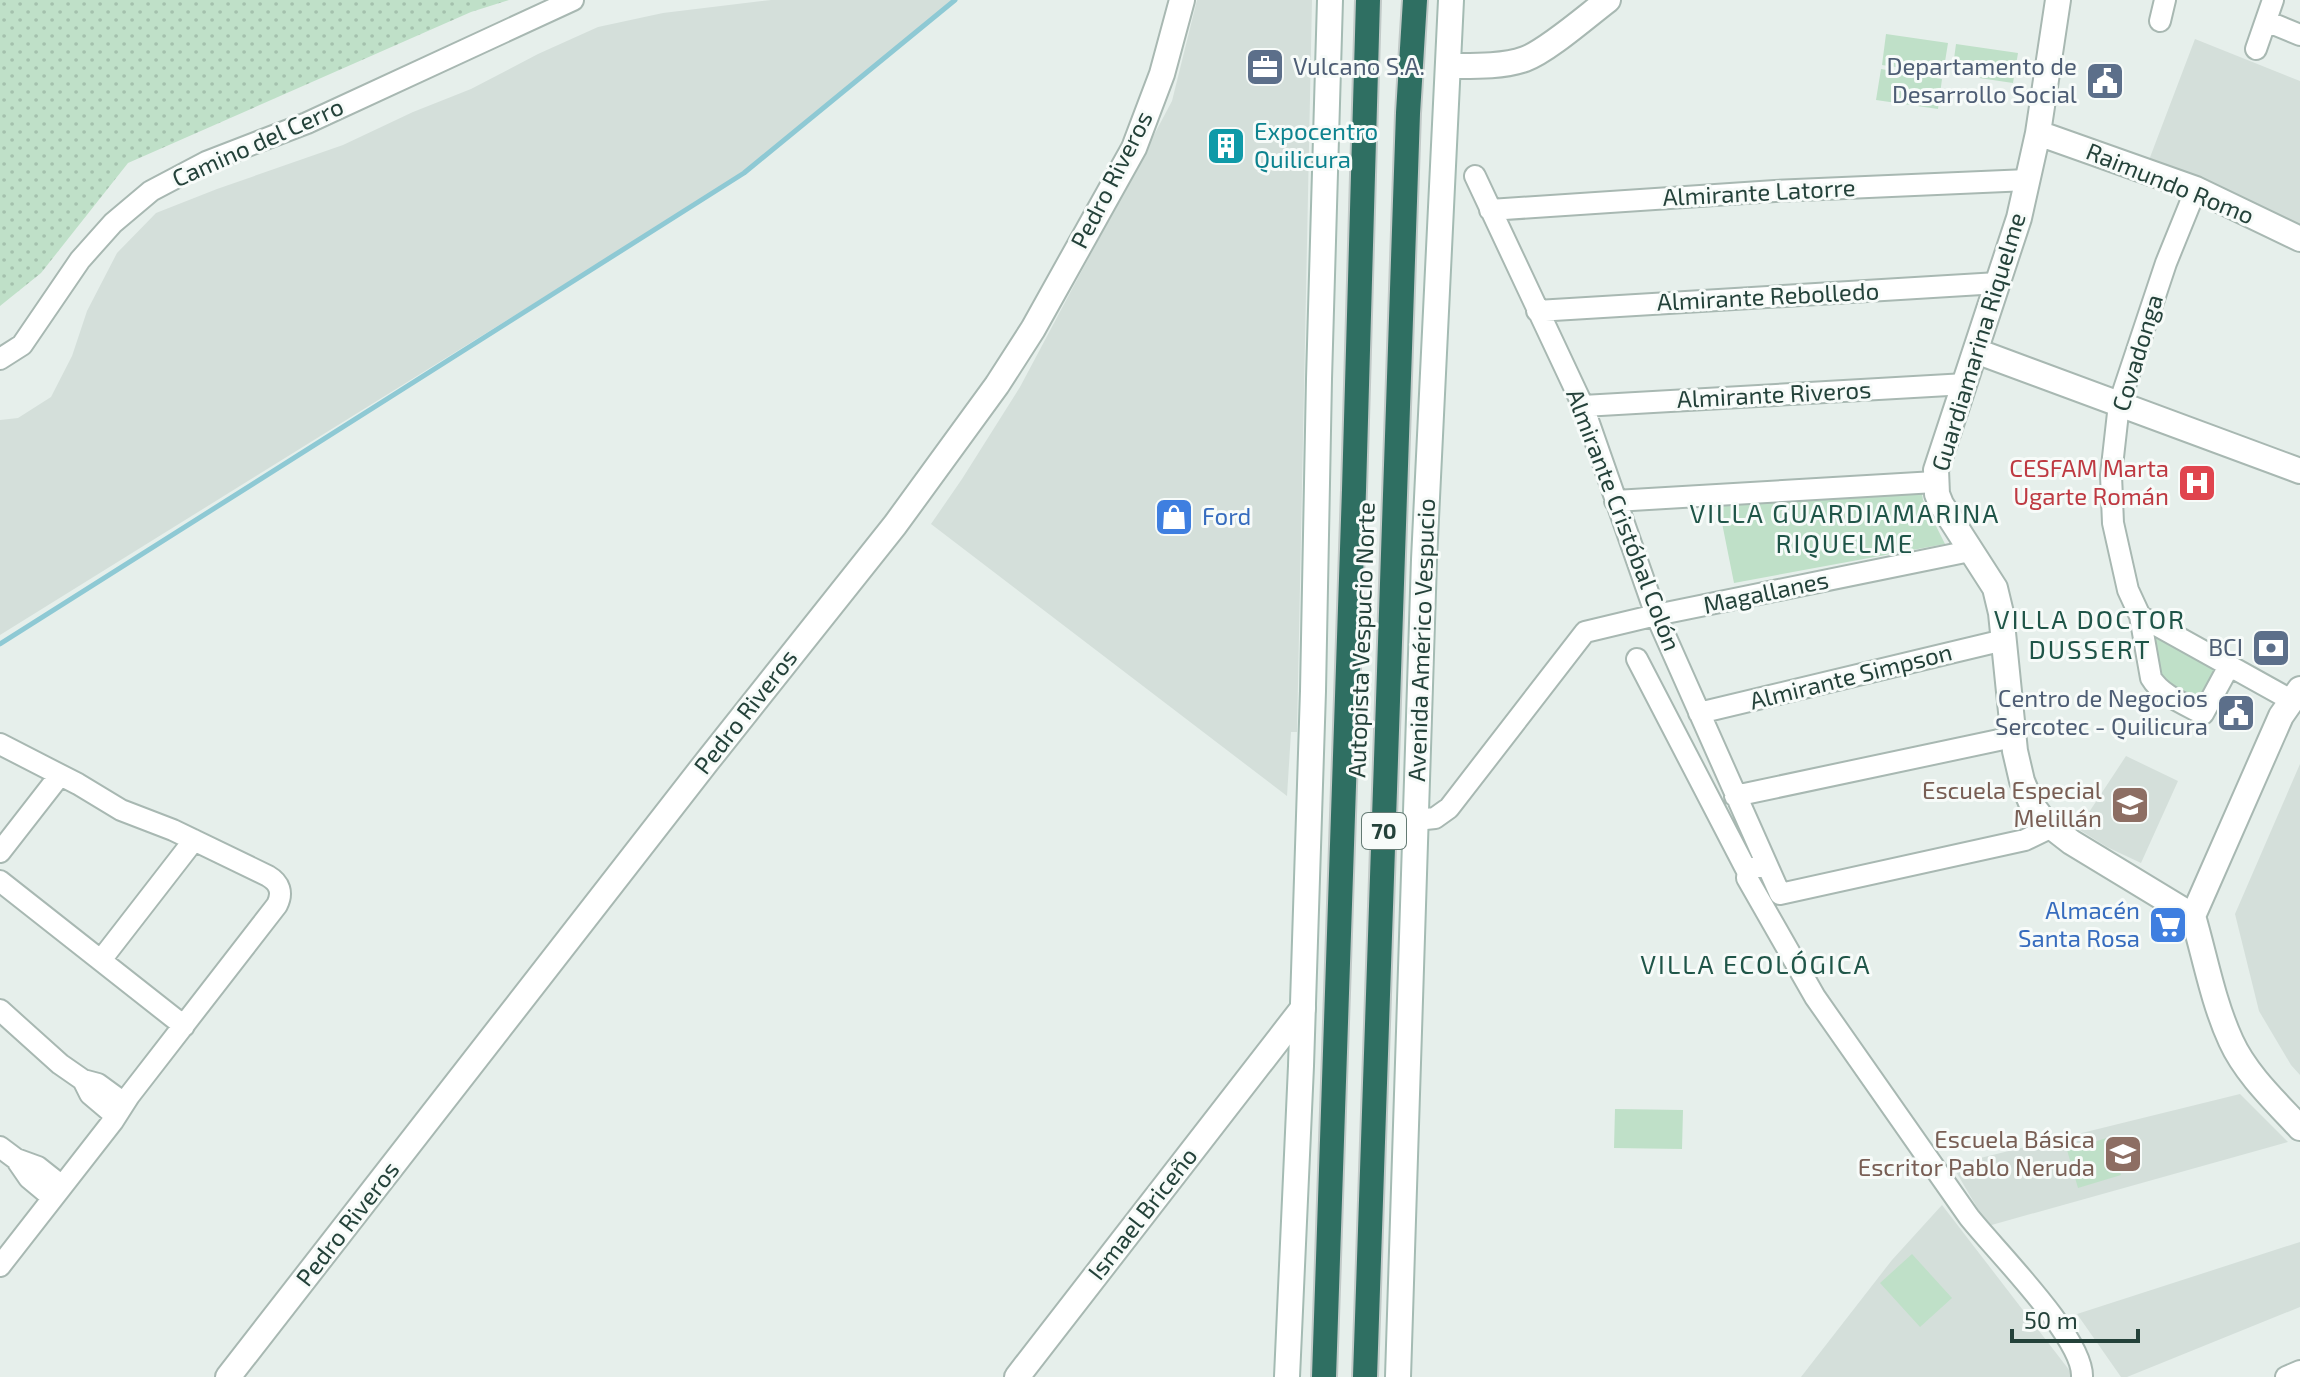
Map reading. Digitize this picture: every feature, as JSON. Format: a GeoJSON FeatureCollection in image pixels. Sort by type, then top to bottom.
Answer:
{"type":"FeatureCollection","features":[{"type":"Feature","properties":{"kind":"highway"},"geometry":{"type":"LineString","coordinates":[[1352,0],[1367,85]]}},
{"type":"Feature","properties":{"kind":"highway","name":"Autopista Vespucio Norte"},"geometry":{"type":"LineString","coordinates":[[1323,1372],[1368,0]]}},
{"type":"Feature","properties":{"kind":"highway","name":"Autopista Vespucio Norte"},"geometry":{"type":"LineString","coordinates":[[1365,1377],[1408,113],[1415,0]]}},
{"type":"Feature","properties":{"kind":"highway"},"geometry":{"type":"LineString","coordinates":[[1408,113],[1428,0]]}},
{"type":"Feature","properties":{"kind":"street","name":"Camino del Cerro"},"geometry":{"type":"LineString","coordinates":[[0,359],[22,345],[80,260],[113,223],[151,191],[206,162],[307,123],[573,0]]}},
{"type":"Feature","properties":{"kind":"street","name":"Pedro Riveros"},"geometry":{"type":"LineString","coordinates":[[228,1377],[699,771],[895,525],[997,385],[1033,329],[1134,148],[1162,74],[1182,0]]}},
{"type":"Feature","properties":{"kind":"street"},"geometry":{"type":"LineString","coordinates":[[1287,1377],[1303,1008],[1330,0]]}},
{"type":"Feature","properties":{"kind":"street","name":"Avenida Américo Vespucio"},"geometry":{"type":"LineString","coordinates":[[1398,1377],[1424,560],[1451,0]]}},
{"type":"Feature","properties":{"kind":"street"},"geometry":{"type":"LineString","coordinates":[[1449,66],[1525,60],[1608,0]]}},
{"type":"Feature","properties":{"kind":"street","name":"Guardiamarina Riquelme"},"geometry":{"type":"LineString","coordinates":[[2058,0],[2028,180],[2009,252],[1936,470],[1935,482],[1941,504],[1997,594],[2018,764],[2027,795],[2038,814],[2084,850],[2193,916]]}},
{"type":"Feature","properties":{"kind":"street"},"geometry":{"type":"LineString","coordinates":[[2160,21],[2165,0]]}},
{"type":"Feature","properties":{"kind":"street"},"geometry":{"type":"LineString","coordinates":[[2256,49],[2273,0]]}},
{"type":"Feature","properties":{"kind":"street"},"geometry":{"type":"LineString","coordinates":[[2266,21],[2300,35]]}},
{"type":"Feature","properties":{"kind":"street","name":"Raimundo Romo"},"geometry":{"type":"LineString","coordinates":[[2038,133],[2196,189],[2300,239]]}},
{"type":"Feature","properties":{"kind":"street","name":"Almirante Cristóbal Colón"},"geometry":{"type":"LineString","coordinates":[[1475,176],[1583,406],[1656,615],[1735,796],[1756,869],[1780,894],[2025,840],[2052,827]]}},
{"type":"Feature","properties":{"kind":"street","name":"Almirante Latorre"},"geometry":{"type":"LineString","coordinates":[[1490,210],[1775,191],[2028,180]]}},
{"type":"Feature","properties":{"kind":"street","name":"Covadonga"},"geometry":{"type":"LineString","coordinates":[[2196,189],[2166,263],[2119,404],[2111,475],[2113,523],[2128,590],[2140,616],[2151,678],[2158,688],[2203,714],[2229,666]]}},
{"type":"Feature","properties":{"kind":"street","name":"Almirante Rebolledo"},"geometry":{"type":"LineString","coordinates":[[1537,311],[1998,283]]}},
{"type":"Feature","properties":{"kind":"street"},"geometry":{"type":"LineString","coordinates":[[1976,351],[2300,471]]}},
{"type":"Feature","properties":{"kind":"street","name":"Almirante Riveros"},"geometry":{"type":"LineString","coordinates":[[1583,406],[1966,384]]}},
{"type":"Feature","properties":{"kind":"street"},"geometry":{"type":"LineString","coordinates":[[1615,501],[1935,482]]}},
{"type":"Feature","properties":{"kind":"street","name":"Magallanes"},"geometry":{"type":"LineString","coordinates":[[1656,615],[1970,551]]}},
{"type":"Feature","properties":{"kind":"street"},"geometry":{"type":"LineString","coordinates":[[1416,820],[1435,818],[1449,808],[1585,632],[1656,615]]}},
{"type":"Feature","properties":{"kind":"street"},"geometry":{"type":"LineString","coordinates":[[2140,616],[2229,666],[2296,695],[2281,716],[2193,916],[2231,1042],[2261,1085],[2300,1128]]}},
{"type":"Feature","properties":{"kind":"street","name":"Almirante Simpson"},"geometry":{"type":"LineString","coordinates":[[1699,713],[2004,640]]}},
{"type":"Feature","properties":{"kind":"street"},"geometry":{"type":"LineString","coordinates":[[1637,659],[1756,869]]}},
{"type":"Feature","properties":{"kind":"street"},"geometry":{"type":"LineString","coordinates":[[1735,796],[2013,737]]}},
{"type":"Feature","properties":{"kind":"street"},"geometry":{"type":"LineString","coordinates":[[0,744],[121,810],[194,840],[274,879],[281,895],[277,905],[0,1266]]}},
{"type":"Feature","properties":{"kind":"street"},"geometry":{"type":"LineString","coordinates":[[0,852],[60,775]]}},
{"type":"Feature","properties":{"kind":"street"},"geometry":{"type":"LineString","coordinates":[[101,960],[194,840]]}},
{"type":"Feature","properties":{"kind":"street","name":"Almirante Cristóbal Colón"},"geometry":{"type":"LineString","coordinates":[[1756,869],[1746,875],[1751,887],[1823,1010],[1969,1217],[2016,1271],[2074,1347],[2083,1372]]}},
{"type":"Feature","properties":{"kind":"street"},"geometry":{"type":"LineString","coordinates":[[0,881],[184,1026]]}},
{"type":"Feature","properties":{"kind":"street","name":"Ismael Briceño"},"geometry":{"type":"LineString","coordinates":[[1017,1377],[1303,1008]]}},
{"type":"Feature","properties":{"kind":"street"},"geometry":{"type":"LineString","coordinates":[[0,1010],[44,1051],[83,1080],[90,1094],[120,1109]]}},
{"type":"Feature","properties":{"kind":"street"},"geometry":{"type":"LineString","coordinates":[[1269,1052],[1287,1055],[1301,1066]]}},
{"type":"Feature","properties":{"kind":"street"},"geometry":{"type":"LineString","coordinates":[[8,1153],[29,1178],[58,1192]]}},
{"type":"Feature","properties":{"kind":"street"},"geometry":{"type":"LineString","coordinates":[[2286,1377],[2300,1371]]}},
{"type":"Feature","properties":{"kind":"shaded area"},"geometry":{"type":"Polygon","coordinates":[[[771,0],[952,0],[757,165],[0,635],[0,420],[18,418],[51,397],[72,356],[87,311],[117,253],[156,213],[343,145],[471,89],[598,27],[663,13],[771,0]]]}},
{"type":"Feature","properties":{"kind":"shaded area"},"geometry":{"type":"Polygon","coordinates":[[[1197,0],[1312,0],[1297,732],[1291,732],[1287,796],[931,524],[1020,387],[1172,101],[1197,0]]]}},
{"type":"Feature","properties":{"kind":"shaded area"},"geometry":{"type":"Polygon","coordinates":[[[2195,39],[2300,81],[2300,227],[2149,160],[2195,39]]]}},
{"type":"Feature","properties":{"kind":"shaded area","name":"Escuela Especial Melillán"},"geometry":{"type":"Polygon","coordinates":[[[2126,756],[2178,781],[2141,863],[2078,829],[2126,756]]]}},
{"type":"Feature","properties":{"kind":"shaded area"},"geometry":{"type":"Polygon","coordinates":[[[2300,764],[2300,1075],[2259,1011],[2235,914],[2300,764]]]}},
{"type":"Feature","properties":{"kind":"shaded area","name":"Escuela Básica Escritor Pablo Neruda"},"geometry":{"type":"Polygon","coordinates":[[[2240,1094],[2288,1142],[1988,1226],[1952,1165],[2240,1094]]]}},
{"type":"Feature","properties":{"kind":"shaded area"},"geometry":{"type":"Polygon","coordinates":[[[1942,1205],[2073,1377],[1801,1377],[1892,1260],[1942,1205]]]}},
{"type":"Feature","properties":{"kind":"shaded area"},"geometry":{"type":"Polygon","coordinates":[[[2300,1242],[2300,1307],[2127,1377],[2121,1377],[2077,1314],[2300,1242]]]}},
{"type":"Feature","properties":{"kind":"green space"},"geometry":{"type":"Polygon","coordinates":[[[0,0],[509,0],[471,12],[128,163],[41,273],[0,306],[0,0]]]}},
{"type":"Feature","properties":{"kind":"green space"},"geometry":{"type":"Polygon","coordinates":[[[1886,34],[1948,43],[1943,74],[1882,65],[1886,34]]]}},
{"type":"Feature","properties":{"kind":"green space"},"geometry":{"type":"Polygon","coordinates":[[[1956,44],[2018,53],[2013,83],[1952,74],[1956,44]]]}},
{"type":"Feature","properties":{"kind":"green space"},"geometry":{"type":"Polygon","coordinates":[[[1881,69],[1942,79],[1938,109],[1876,100],[1881,69]]]}},
{"type":"Feature","properties":{"kind":"green space"},"geometry":{"type":"Polygon","coordinates":[[[1921,488],[1923,500],[1945,544],[1734,583],[1718,503],[1921,488]]]}},
{"type":"Feature","properties":{"kind":"green space"},"geometry":{"type":"Polygon","coordinates":[[[2149,629],[2218,669],[2199,706],[2160,681],[2149,629]]]}},
{"type":"Feature","properties":{"kind":"green space"},"geometry":{"type":"Polygon","coordinates":[[[1615,1109],[1683,1110],[1682,1149],[1614,1148],[1615,1109]]]}},
{"type":"Feature","properties":{"kind":"green space"},"geometry":{"type":"Polygon","coordinates":[[[2110,1137],[2121,1175],[2078,1188],[2067,1150],[2110,1137]]]}},
{"type":"Feature","properties":{"kind":"green space"},"geometry":{"type":"Polygon","coordinates":[[[1912,1254],[1952,1298],[1920,1327],[1880,1283],[1912,1254]]]}},
{"type":"Feature","properties":{"kind":"waterway"},"geometry":{"type":"LineString","coordinates":[[0,644],[744,173],[955,0]]}},
{"type":"Feature","properties":{"kind":"place","name":"Vulcano S.A."},"geometry":{"type":"Point","coordinates":[1265,67]}},
{"type":"Feature","properties":{"kind":"place","name":"Departamento de Desarrollo Social"},"geometry":{"type":"Point","coordinates":[2105,81]}},
{"type":"Feature","properties":{"kind":"place","name":"Expocentro Quilicura"},"geometry":{"type":"Point","coordinates":[1226,146]}},
{"type":"Feature","properties":{"kind":"place","name":"CESFAM Marta Ugarte Román"},"geometry":{"type":"Point","coordinates":[2197,483]}},
{"type":"Feature","properties":{"kind":"place","name":"Ford"},"geometry":{"type":"Point","coordinates":[1174,517]}},
{"type":"Feature","properties":{"kind":"place","name":"BCI"},"geometry":{"type":"Point","coordinates":[2271,648]}},
{"type":"Feature","properties":{"kind":"place","name":"Centro de Negocios Sercotec - Quilicura"},"geometry":{"type":"Point","coordinates":[2236,713]}},
{"type":"Feature","properties":{"kind":"place","name":"Escuela Especial Melillán"},"geometry":{"type":"Point","coordinates":[2130,805]}},
{"type":"Feature","properties":{"kind":"place","name":"Almacén Santa Rosa"},"geometry":{"type":"Point","coordinates":[2168,925]}},
{"type":"Feature","properties":{"kind":"place","name":"Escuela Básica Escritor Pablo Neruda"},"geometry":{"type":"Point","coordinates":[2123,1154]}},
{"type":"Feature","properties":{"kind":"district","name":"VILLA GUARDIAMARINA RIQUELME"},"geometry":{"type":"Point","coordinates":[1845,529]}},
{"type":"Feature","properties":{"kind":"district","name":"VILLA DOCTOR DUSSERT"},"geometry":{"type":"Point","coordinates":[2090,635]}},
{"type":"Feature","properties":{"kind":"district","name":"VILLA ECOLÓGICA"},"geometry":{"type":"Point","coordinates":[1756,965]}}]}
